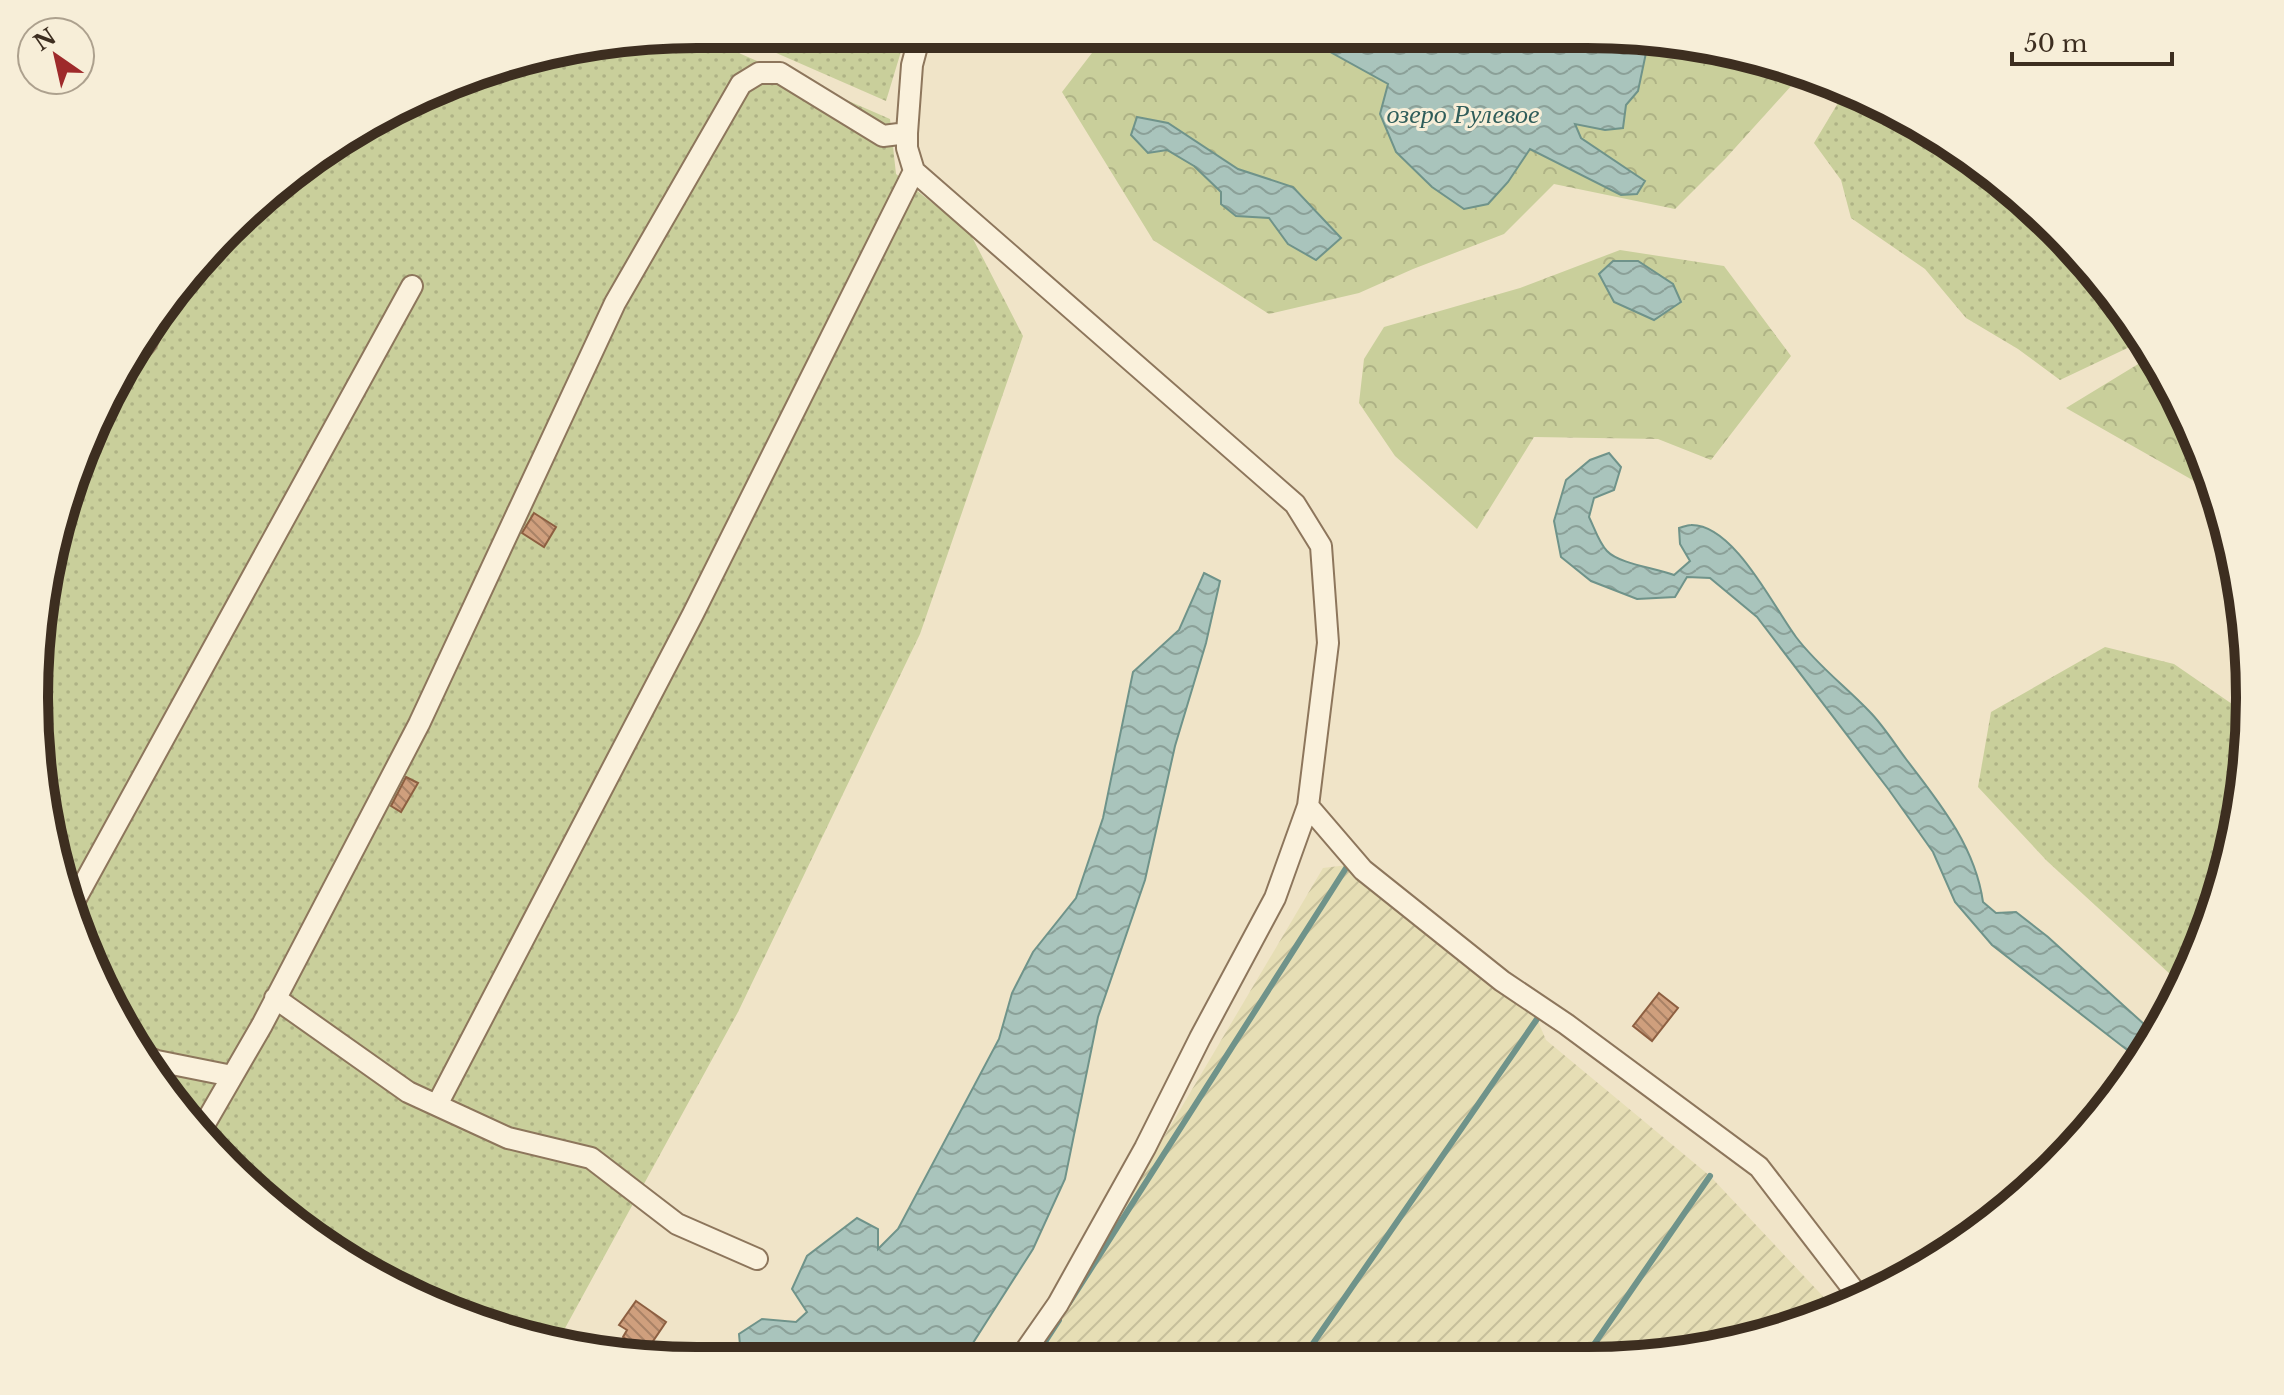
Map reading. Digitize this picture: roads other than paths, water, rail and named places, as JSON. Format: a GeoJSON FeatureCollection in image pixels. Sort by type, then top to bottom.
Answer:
{"type":"FeatureCollection","features":[{"type":"Feature","properties":{"kind":"street"},"geometry":{"type":"LineString","coordinates":[[917,48],[912,65],[907,133],[907,148],[914,171],[1295,504],[1321,546],[1328,643],[1308,806],[1275,898],[1145,1148],[1058,1304],[1028,1347]]}},
{"type":"Feature","properties":{"kind":"street"},"geometry":{"type":"LineString","coordinates":[[206,1122],[275,998],[419,724],[615,303],[741,84],[759,73],[780,73],[883,136],[907,133]]}},
{"type":"Feature","properties":{"kind":"street"},"geometry":{"type":"LineString","coordinates":[[437,1105],[693,614],[914,171]]}},
{"type":"Feature","properties":{"kind":"street"},"geometry":{"type":"LineString","coordinates":[[78,894],[412,286]]}},
{"type":"Feature","properties":{"kind":"street"},"geometry":{"type":"LineString","coordinates":[[1308,806],[1363,870],[1491,972],[1759,1167],[1853,1290]]}},
{"type":"Feature","properties":{"kind":"street"},"geometry":{"type":"LineString","coordinates":[[275,998],[408,1092],[508,1138],[591,1158],[677,1224],[757,1259]]}},
{"type":"Feature","properties":{"kind":"street"},"geometry":{"type":"LineString","coordinates":[[160,1062],[232,1076]]}},
{"type":"Feature","properties":{"kind":"water","name":"озеро Рулевое"},"geometry":{"type":"Polygon","coordinates":[[[1323,48],[1586,48],[1646,51],[1638,91],[1626,105],[1623,128],[1605,130],[1575,124],[1581,138],[1645,181],[1637,194],[1621,195],[1530,149],[1508,182],[1488,204],[1464,209],[1432,187],[1396,152],[1380,114],[1388,84],[1323,48]]]}},
{"type":"Feature","properties":{"kind":"water"},"geometry":{"type":"Polygon","coordinates":[[[1137,117],[1168,123],[1238,169],[1293,187],[1341,238],[1316,260],[1288,244],[1269,218],[1236,216],[1221,204],[1221,192],[1194,166],[1167,150],[1148,153],[1131,135],[1137,117]]]}},
{"type":"Feature","properties":{"kind":"water"},"geometry":{"type":"Polygon","coordinates":[[[1613,261],[1638,261],[1673,284],[1681,302],[1654,320],[1614,302],[1599,274],[1613,261]]]}},
{"type":"Feature","properties":{"kind":"water"},"geometry":{"type":"Polygon","coordinates":[[[1609,453],[1621,467],[1614,490],[1594,498],[1589,517],[1607,551],[1629,562],[1674,575],[1690,561],[1680,544],[1679,528],[1691,525],[1707,528],[1737,552],[1804,647],[1874,716],[1931,792],[1964,843],[1983,902],[1996,913],[2016,912],[2147,1026],[2130,1053],[1992,945],[1955,902],[1933,852],[1757,617],[1710,578],[1687,577],[1675,597],[1637,599],[1591,581],[1561,557],[1554,521],[1566,480],[1590,460],[1609,453]]]}},
{"type":"Feature","properties":{"kind":"water"},"geometry":{"type":"Polygon","coordinates":[[[1204,573],[1220,581],[1206,643],[1175,746],[1145,880],[1098,1017],[1065,1179],[1033,1249],[970,1347],[740,1347],[739,1334],[762,1319],[796,1322],[807,1312],[792,1289],[807,1256],[857,1218],[878,1229],[878,1249],[898,1229],[999,1039],[1012,993],[1033,952],[1076,898],[1103,818],[1133,672],[1179,630],[1204,573]]]}},
{"type":"Feature","properties":{"kind":"waterway"},"geometry":{"type":"LineString","coordinates":[[1069,1303],[1348,865]]}},
{"type":"Feature","properties":{"kind":"waterway"},"geometry":{"type":"LineString","coordinates":[[1311,1347],[1537,1019]]}},
{"type":"Feature","properties":{"kind":"waterway"},"geometry":{"type":"LineString","coordinates":[[1592,1347],[1710,1176]]}},
{"type":"Feature","properties":{"kind":"waterway"},"geometry":{"type":"LineString","coordinates":[[1041,1347],[1059,1320]]}}]}
